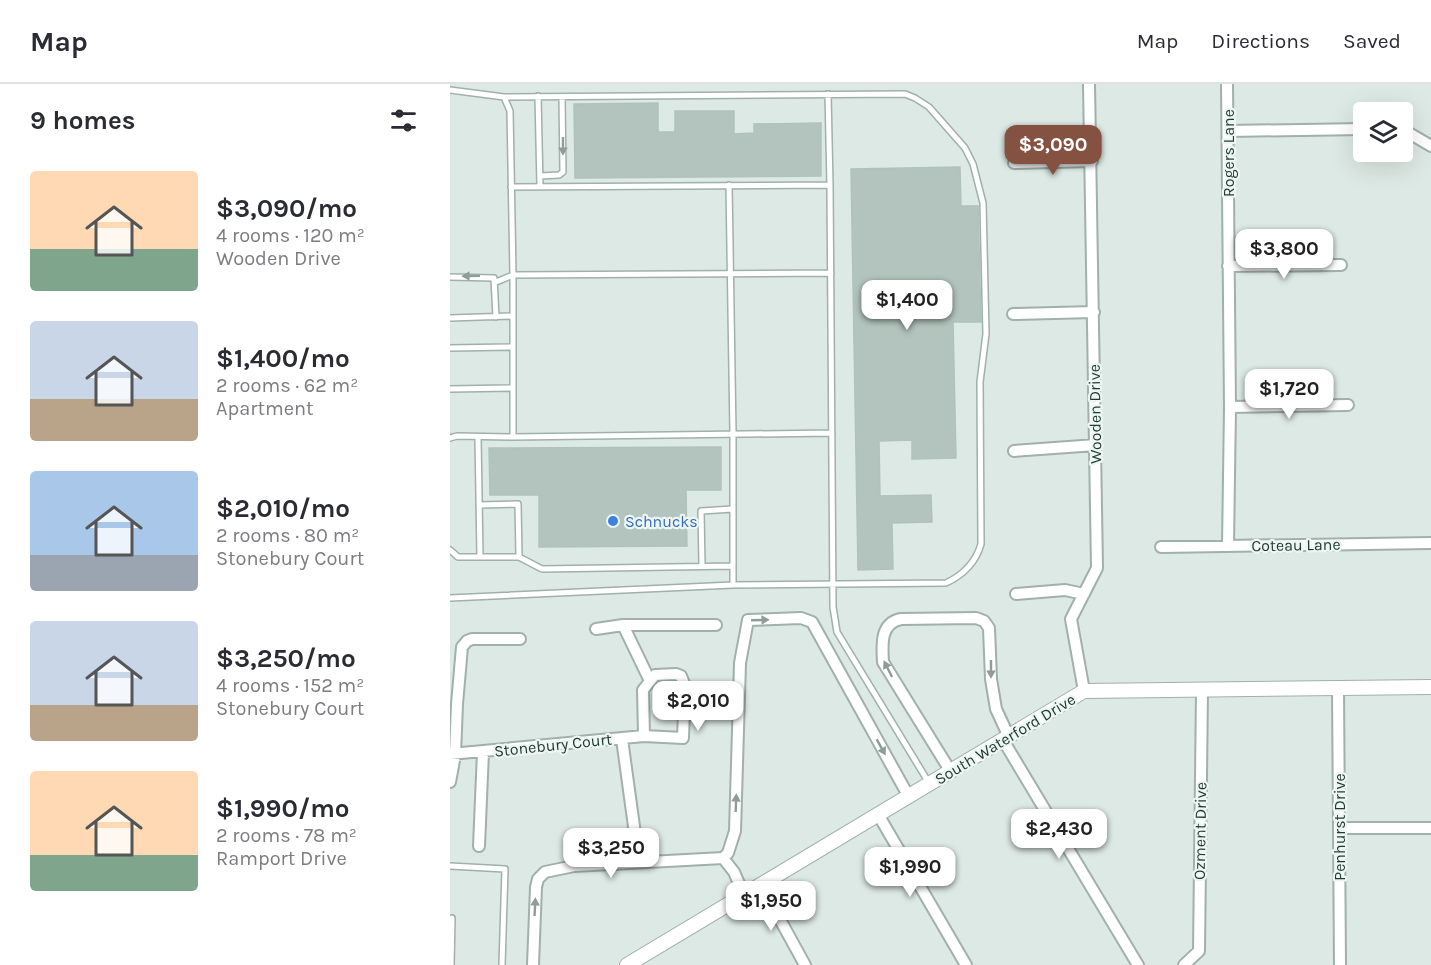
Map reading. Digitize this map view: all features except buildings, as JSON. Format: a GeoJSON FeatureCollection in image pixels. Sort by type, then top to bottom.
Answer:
{"type":"FeatureCollection","features":[{"type":"Feature","properties":{"kind":"street","name":"Wooden Drive"},"geometry":{"type":"LineString","coordinates":[[1084,691],[1071,619],[1097,568],[1089,84]]}},
{"type":"Feature","properties":{"kind":"street","name":"Rogers Lane"},"geometry":{"type":"LineString","coordinates":[[1227,84],[1230,407],[1228,546]]}},
{"type":"Feature","properties":{"kind":"street"},"geometry":{"type":"LineString","coordinates":[[1228,131],[1353,129]]}},
{"type":"Feature","properties":{"kind":"street"},"geometry":{"type":"LineString","coordinates":[[1413,135],[1431,146]]}},
{"type":"Feature","properties":{"kind":"street"},"geometry":{"type":"LineString","coordinates":[[1014,163],[1092,161]]}},
{"type":"Feature","properties":{"kind":"street"},"geometry":{"type":"LineString","coordinates":[[1228,266],[1341,265]]}},
{"type":"Feature","properties":{"kind":"street"},"geometry":{"type":"LineString","coordinates":[[1013,314],[1094,312]]}},
{"type":"Feature","properties":{"kind":"street"},"geometry":{"type":"LineString","coordinates":[[1230,407],[1348,405]]}},
{"type":"Feature","properties":{"kind":"street"},"geometry":{"type":"LineString","coordinates":[[1014,451],[1096,446]]}},
{"type":"Feature","properties":{"kind":"street","name":"Coteau Lane"},"geometry":{"type":"LineString","coordinates":[[1161,548],[1431,543]]}},
{"type":"Feature","properties":{"kind":"street"},"geometry":{"type":"LineString","coordinates":[[1016,594],[1065,590],[1084,594]]}},
{"type":"Feature","properties":{"kind":"street"},"geometry":{"type":"LineString","coordinates":[[533,965],[536,887],[538,879],[545,872],[574,866],[723,858],[728,854],[735,831],[740,663],[748,620],[801,618],[812,622],[909,797]]}},
{"type":"Feature","properties":{"kind":"street"},"geometry":{"type":"LineString","coordinates":[[951,772],[883,662],[882,649],[886,627],[891,621],[976,618],[984,621],[989,628],[991,679],[996,709],[1006,738],[1138,965]]}},
{"type":"Feature","properties":{"kind":"street"},"geometry":{"type":"LineString","coordinates":[[596,629],[622,625],[716,625]]}},
{"type":"Feature","properties":{"kind":"street"},"geometry":{"type":"LineString","coordinates":[[622,625],[650,681],[643,690],[644,736]]}},
{"type":"Feature","properties":{"kind":"street"},"geometry":{"type":"LineString","coordinates":[[450,782],[454,704],[462,647],[472,639],[520,639]]}},
{"type":"Feature","properties":{"kind":"street","name":"Stonebury Court"},"geometry":{"type":"LineString","coordinates":[[453,755],[644,736],[683,738],[685,686],[681,676],[676,674],[655,675],[650,681]]}},
{"type":"Feature","properties":{"kind":"street","name":"South Waterford Drive"},"geometry":{"type":"LineString","coordinates":[[627,965],[1084,691],[1431,687]]}},
{"type":"Feature","properties":{"kind":"street","name":"Penhurst Drive"},"geometry":{"type":"LineString","coordinates":[[1338,688],[1340,965]]}},
{"type":"Feature","properties":{"kind":"street","name":"Ozment Drive"},"geometry":{"type":"LineString","coordinates":[[1184,965],[1199,951],[1202,690]]}},
{"type":"Feature","properties":{"kind":"street","name":"Stonebury Court"},"geometry":{"type":"LineString","coordinates":[[622,739],[636,842]]}},
{"type":"Feature","properties":{"kind":"street","name":"Stonebury Court"},"geometry":{"type":"LineString","coordinates":[[479,846],[483,752]]}},
{"type":"Feature","properties":{"kind":"street"},"geometry":{"type":"LineString","coordinates":[[879,816],[966,965]]}},
{"type":"Feature","properties":{"kind":"street"},"geometry":{"type":"LineString","coordinates":[[1339,828],[1431,828]]}},
{"type":"Feature","properties":{"kind":"street"},"geometry":{"type":"LineString","coordinates":[[723,858],[734,872],[744,895]]}},
{"type":"Feature","properties":{"kind":"street"},"geometry":{"type":"LineString","coordinates":[[761,885],[805,965]]}},
{"type":"Feature","properties":{"kind":"lane"},"geometry":{"type":"LineString","coordinates":[[450,90],[504,97],[905,94],[915,98],[929,107],[965,148],[973,164],[984,203],[986,334],[980,382],[981,544],[975,560],[956,578],[946,583],[734,585],[450,598]]}},
{"type":"Feature","properties":{"kind":"lane"},"geometry":{"type":"LineString","coordinates":[[828,94],[833,585],[837,632],[930,785]]}},
{"type":"Feature","properties":{"kind":"lane"},"geometry":{"type":"LineString","coordinates":[[538,96],[540,186]]}},
{"type":"Feature","properties":{"kind":"lane"},"geometry":{"type":"LineString","coordinates":[[504,97],[510,111],[513,437]]}},
{"type":"Feature","properties":{"kind":"lane"},"geometry":{"type":"LineString","coordinates":[[540,176],[559,175],[563,172],[562,97]]}},
{"type":"Feature","properties":{"kind":"lane"},"geometry":{"type":"LineString","coordinates":[[729,185],[734,585]]}},
{"type":"Feature","properties":{"kind":"lane"},"geometry":{"type":"LineString","coordinates":[[512,187],[830,185]]}},
{"type":"Feature","properties":{"kind":"lane"},"geometry":{"type":"LineString","coordinates":[[496,282],[513,275],[831,273]]}},
{"type":"Feature","properties":{"kind":"lane"},"geometry":{"type":"LineString","coordinates":[[450,277],[490,276],[494,278],[496,317]]}},
{"type":"Feature","properties":{"kind":"lane"},"geometry":{"type":"LineString","coordinates":[[450,318],[513,316]]}},
{"type":"Feature","properties":{"kind":"lane"},"geometry":{"type":"LineString","coordinates":[[450,348],[513,347]]}},
{"type":"Feature","properties":{"kind":"lane"},"geometry":{"type":"LineString","coordinates":[[450,388],[513,388]]}},
{"type":"Feature","properties":{"kind":"lane"},"geometry":{"type":"LineString","coordinates":[[450,438],[832,433]]}},
{"type":"Feature","properties":{"kind":"lane"},"geometry":{"type":"LineString","coordinates":[[477,436],[480,556]]}},
{"type":"Feature","properties":{"kind":"lane"},"geometry":{"type":"LineString","coordinates":[[478,505],[518,504],[519,557]]}},
{"type":"Feature","properties":{"kind":"lane"},"geometry":{"type":"LineString","coordinates":[[702,566],[701,511],[734,509]]}},
{"type":"Feature","properties":{"kind":"lane"},"geometry":{"type":"LineString","coordinates":[[450,550],[458,556],[519,557],[542,569],[734,566]]}},
{"type":"Feature","properties":{"kind":"lane"},"geometry":{"type":"LineString","coordinates":[[450,866],[505,869],[502,965]]}},
{"type":"Feature","properties":{"kind":"lane"},"geometry":{"type":"LineString","coordinates":[[452,918],[452,965]]}},
{"type":"Feature","properties":{"kind":"place","name":"Schnucks"},"geometry":{"type":"Point","coordinates":[613,521]}}]}
